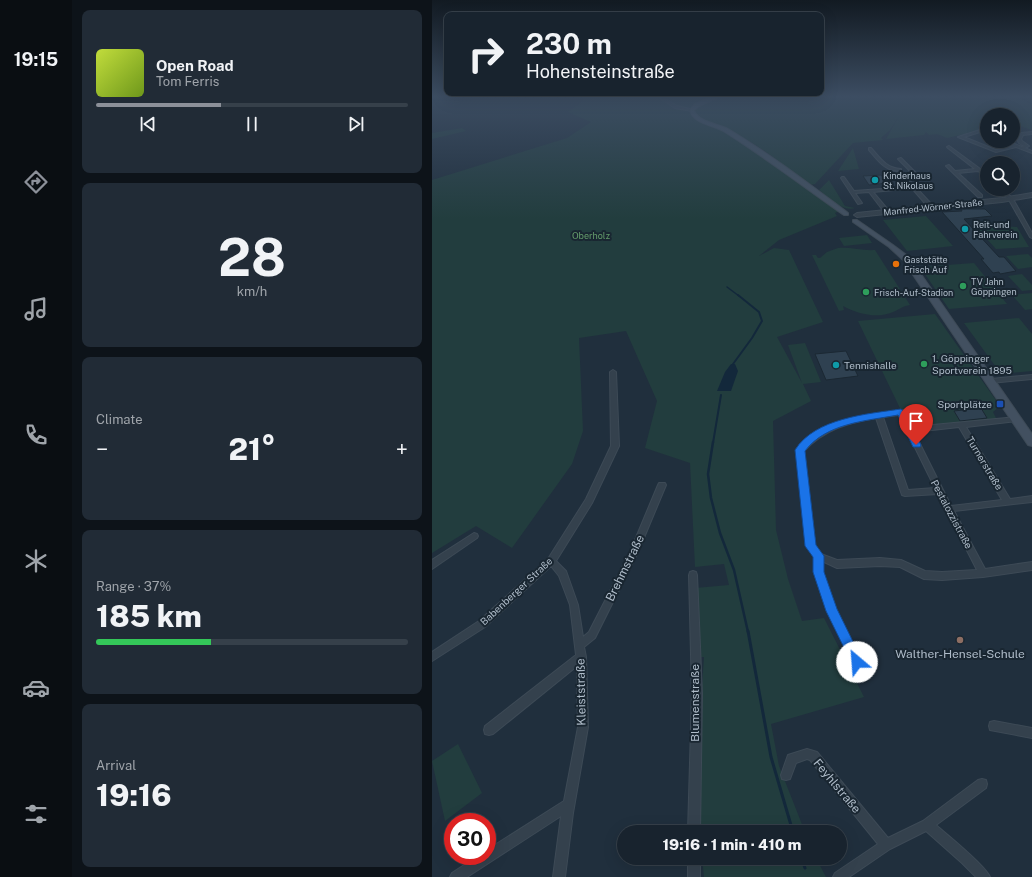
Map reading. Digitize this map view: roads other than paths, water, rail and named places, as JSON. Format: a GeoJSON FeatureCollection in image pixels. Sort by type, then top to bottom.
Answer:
{"type":"FeatureCollection","features":[{"type":"Feature","properties":{"kind":"main road"},"geometry":{"type":"LineString","coordinates":[[737,137],[846,214],[856,218],[906,259],[1032,442]]}},
{"type":"Feature","properties":{"kind":"street"},"geometry":{"type":"LineString","coordinates":[[960,137],[980,145]]}},
{"type":"Feature","properties":{"kind":"street"},"geometry":{"type":"LineString","coordinates":[[1020,142],[1027,146],[1020,148]]}},
{"type":"Feature","properties":{"kind":"street"},"geometry":{"type":"LineString","coordinates":[[949,146],[980,170]]}},
{"type":"Feature","properties":{"kind":"street"},"geometry":{"type":"LineString","coordinates":[[986,148],[996,152],[1009,148]]}},
{"type":"Feature","properties":{"kind":"street"},"geometry":{"type":"LineString","coordinates":[[1020,148],[1032,152]]}},
{"type":"Feature","properties":{"kind":"street"},"geometry":{"type":"LineString","coordinates":[[870,149],[885,166],[898,170],[906,181],[932,208]]}},
{"type":"Feature","properties":{"kind":"street"},"geometry":{"type":"LineString","coordinates":[[900,159],[914,173],[906,181]]}},
{"type":"Feature","properties":{"kind":"street"},"geometry":{"type":"LineString","coordinates":[[948,166],[980,196]]}},
{"type":"Feature","properties":{"kind":"street"},"geometry":{"type":"LineString","coordinates":[[954,172],[980,170]]}},
{"type":"Feature","properties":{"kind":"street"},"geometry":{"type":"LineString","coordinates":[[843,178],[860,203]]}},
{"type":"Feature","properties":{"kind":"street"},"geometry":{"type":"LineString","coordinates":[[853,192],[894,189]]}},
{"type":"Feature","properties":{"kind":"street"},"geometry":{"type":"LineString","coordinates":[[870,191],[887,212]]}},
{"type":"Feature","properties":{"kind":"street","name":"Manfred-Wörner-Straße"},"geometry":{"type":"LineString","coordinates":[[856,218],[887,212],[1011,199],[1032,195]]}},
{"type":"Feature","properties":{"kind":"street"},"geometry":{"type":"LineString","coordinates":[[1008,196],[1032,237]]}},
{"type":"Feature","properties":{"kind":"street","name":"Babenberger Straße"},"geometry":{"type":"LineString","coordinates":[[432,657],[482,624],[551,561],[590,501],[605,470],[614,446],[613,372]]}},
{"type":"Feature","properties":{"kind":"street"},"geometry":{"type":"LineString","coordinates":[[991,382],[1032,377]]}},
{"type":"Feature","properties":{"kind":"street","name":"Pestalozzistraße"},"geometry":{"type":"LineString","coordinates":[[879,416],[901,412],[949,509],[983,573]]}},
{"type":"Feature","properties":{"kind":"street"},"geometry":{"type":"LineString","coordinates":[[940,491],[905,493],[879,416],[851,420],[826,429],[807,441],[800,450],[811,546],[818,556],[837,564],[880,562],[901,564],[924,575],[942,576],[983,573],[1032,566]]}},
{"type":"Feature","properties":{"kind":"street","name":"Turnerstraße"},"geometry":{"type":"LineString","coordinates":[[909,430],[962,426],[1017,419]]}},
{"type":"Feature","properties":{"kind":"street","name":"Turnerstraße"},"geometry":{"type":"LineString","coordinates":[[962,426],[1008,501]]}},
{"type":"Feature","properties":{"kind":"street","name":"Brehmstraße"},"geometry":{"type":"LineString","coordinates":[[579,646],[592,635],[634,552],[662,486]]}},
{"type":"Feature","properties":{"kind":"street"},"geometry":{"type":"LineString","coordinates":[[949,509],[1032,499]]}},
{"type":"Feature","properties":{"kind":"street"},"geometry":{"type":"LineString","coordinates":[[432,565],[474,536]]}},
{"type":"Feature","properties":{"kind":"street"},"geometry":{"type":"LineString","coordinates":[[818,556],[818,572],[831,611],[862,672]]}},
{"type":"Feature","properties":{"kind":"street","name":"Kleiststraße"},"geometry":{"type":"LineString","coordinates":[[551,561],[562,574],[574,605],[581,657],[583,727],[569,804],[559,877]]}},
{"type":"Feature","properties":{"kind":"street","name":"Blumenstraße"},"geometry":{"type":"LineString","coordinates":[[693,575],[697,694],[694,825]]}},
{"type":"Feature","properties":{"kind":"street"},"geometry":{"type":"LineString","coordinates":[[489,730],[581,657]]}},
{"type":"Feature","properties":{"kind":"street"},"geometry":{"type":"LineString","coordinates":[[994,726],[1032,733]]}},
{"type":"Feature","properties":{"kind":"street","name":"Feyhlstraße"},"geometry":{"type":"LineString","coordinates":[[786,775],[792,759],[807,754],[813,756],[886,846]]}},
{"type":"Feature","properties":{"kind":"street"},"geometry":{"type":"LineString","coordinates":[[839,877],[886,846],[927,825],[982,784]]}},
{"type":"Feature","properties":{"kind":"street"},"geometry":{"type":"LineString","coordinates":[[456,877],[569,804]]}},
{"type":"Feature","properties":{"kind":"street"},"geometry":{"type":"LineString","coordinates":[[927,825],[984,877]]}},
{"type":"Feature","properties":{"kind":"street"},"geometry":{"type":"LineString","coordinates":[[694,865],[694,877]]}},
{"type":"Feature","properties":{"kind":"water"},"geometry":{"type":"Polygon","coordinates":[[[731,364],[735,364],[738,371],[731,391],[717,391],[725,372],[731,364]]]}},
{"type":"Feature","properties":{"kind":"waterway"},"geometry":{"type":"LineString","coordinates":[[727,287],[739,296]]}},
{"type":"Feature","properties":{"kind":"waterway"},"geometry":{"type":"LineString","coordinates":[[733,364],[752,338],[762,321],[759,312],[738,295]]}},
{"type":"Feature","properties":{"kind":"waterway"},"geometry":{"type":"LineString","coordinates":[[713,443],[721,395]]}},
{"type":"Feature","properties":{"kind":"waterway"},"geometry":{"type":"LineString","coordinates":[[713,442],[708,474],[711,498],[720,533],[734,570],[748,632]]}},
{"type":"Feature","properties":{"kind":"waterway"},"geometry":{"type":"LineString","coordinates":[[748,631],[771,757],[791,825]]}},
{"type":"Feature","properties":{"kind":"place","name":"Kinderhaus St. Nikolaus"},"geometry":{"type":"Point","coordinates":[875,180]}},
{"type":"Feature","properties":{"kind":"place","name":"Reit- und Fahrverein"},"geometry":{"type":"Point","coordinates":[965,229]}},
{"type":"Feature","properties":{"kind":"place","name":"Gaststätte Frisch Auf"},"geometry":{"type":"Point","coordinates":[896,264]}},
{"type":"Feature","properties":{"kind":"place","name":"TV Jahn Göppingen"},"geometry":{"type":"Point","coordinates":[963,286]}},
{"type":"Feature","properties":{"kind":"place","name":"Frisch-Auf-Stadion"},"geometry":{"type":"Point","coordinates":[866,292]}},
{"type":"Feature","properties":{"kind":"place","name":"1. Göppinger Sportverein 1895"},"geometry":{"type":"Point","coordinates":[924,364]}},
{"type":"Feature","properties":{"kind":"place","name":"Tennishalle"},"geometry":{"type":"Point","coordinates":[836,365]}},
{"type":"Feature","properties":{"kind":"place","name":"Sportplätze"},"geometry":{"type":"Point","coordinates":[1000,404]}},
{"type":"Feature","properties":{"kind":"place","name":"Walther-Hensel-Schule"},"geometry":{"type":"Point","coordinates":[960,640]}},
{"type":"Feature","properties":{"kind":"park label","name":"Oberholz"},"geometry":{"type":"Point","coordinates":[591,235]}}]}
